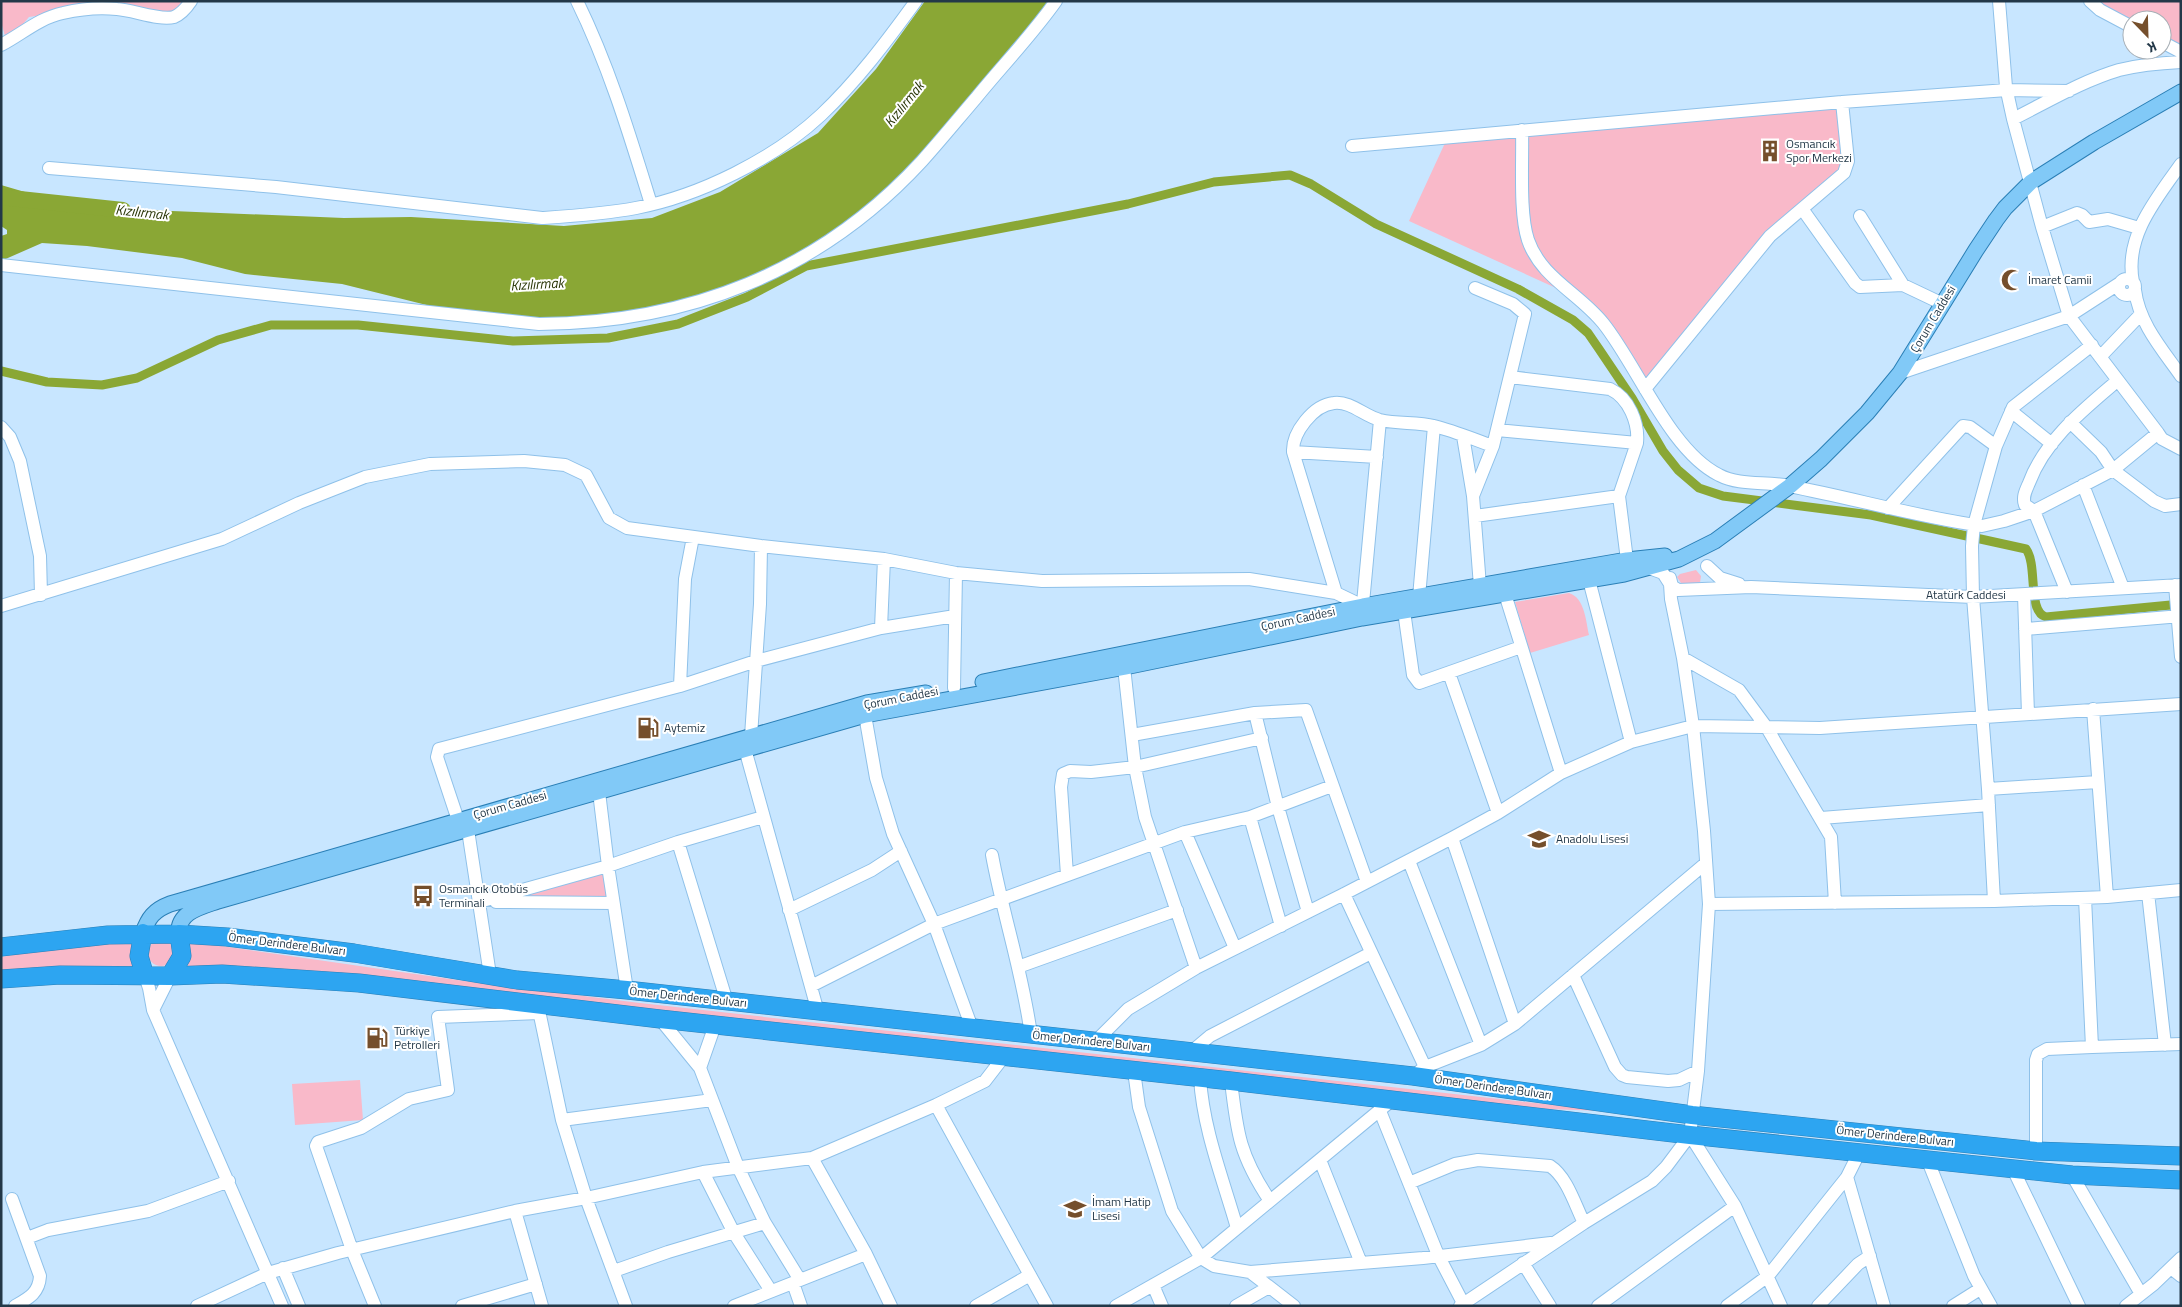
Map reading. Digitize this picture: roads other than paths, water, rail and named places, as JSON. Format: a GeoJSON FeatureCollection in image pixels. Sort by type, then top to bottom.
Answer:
{"type":"FeatureCollection","features":[{"type":"Feature","properties":{"kind":"highway","name":"Ömer Derindere Bulvarı"},"geometry":{"type":"LineString","coordinates":[[1,947],[58,939],[143,934],[227,936],[305,946],[517,980],[627,990],[1191,1052],[1419,1072],[1692,1115],[2036,1151],[2181,1156]]}},
{"type":"Feature","properties":{"kind":"highway"},"geometry":{"type":"LineString","coordinates":[[143,934],[139,956],[144,976]]}},
{"type":"Feature","properties":{"kind":"highway"},"geometry":{"type":"LineString","coordinates":[[170,976],[178,966],[182,956],[179,934]]}},
{"type":"Feature","properties":{"kind":"highway","name":"Ömer Derindere Bulvarı"},"geometry":{"type":"LineString","coordinates":[[1,978],[60,974],[144,976],[222,974],[359,983],[538,1009],[715,1024],[1231,1081],[1386,1105],[2072,1175],[2181,1180]]}},
{"type":"Feature","properties":{"kind":"main road","name":"Çorum Caddesi"},"geometry":{"type":"LineString","coordinates":[[1363,612],[1404,611],[1589,580],[1674,561],[1707,545],[1759,510],[1790,486],[1847,434],[1900,374],[1976,250],[2005,208],[2031,182],[2094,142],[2181,92]]}},
{"type":"Feature","properties":{"kind":"main road","name":"Çorum Caddesi"},"geometry":{"type":"LineString","coordinates":[[143,934],[150,916],[164,906],[463,825],[748,742],[866,714],[1363,612],[1419,597],[1627,560],[1689,555]]}},
{"type":"Feature","properties":{"kind":"main road","name":"Çorum Caddesi"},"geometry":{"type":"LineString","coordinates":[[179,934],[179,926],[183,917],[204,906],[463,825],[599,792],[867,703],[1124,661]]}},
{"type":"Feature","properties":{"kind":"street"},"geometry":{"type":"LineString","coordinates":[[1,45],[38,22],[63,13],[107,8],[164,18],[175,17],[185,10],[191,1]]}},
{"type":"Feature","properties":{"kind":"street"},"geometry":{"type":"LineString","coordinates":[[577,1],[603,60],[631,138],[651,204]]}},
{"type":"Feature","properties":{"kind":"street"},"geometry":{"type":"LineString","coordinates":[[49,168],[276,187],[542,218],[604,213],[651,204],[718,180],[768,154],[797,134],[820,116],[849,86],[916,1]]}},
{"type":"Feature","properties":{"kind":"street"},"geometry":{"type":"LineString","coordinates":[[1,265],[539,324],[603,322],[675,309],[725,293],[778,270],[832,239],[858,218],[890,192],[921,162],[1056,1]]}},
{"type":"Feature","properties":{"kind":"street"},"geometry":{"type":"LineString","coordinates":[[1999,1],[2007,90],[2013,118],[2042,227],[2069,316],[2158,434],[2164,440],[2181,449]]}},
{"type":"Feature","properties":{"kind":"street"},"geometry":{"type":"LineString","coordinates":[[2090,1],[2100,10],[2122,21]]}},
{"type":"Feature","properties":{"kind":"street"},"geometry":{"type":"LineString","coordinates":[[2013,118],[2119,70],[2161,63],[2181,62]]}},
{"type":"Feature","properties":{"kind":"street"},"geometry":{"type":"LineString","coordinates":[[1352,146],[1842,102],[2007,90],[2069,91]]}},
{"type":"Feature","properties":{"kind":"street"},"geometry":{"type":"LineString","coordinates":[[1645,389],[1770,236],[1842,176],[1847,168],[1842,102]]}},
{"type":"Feature","properties":{"kind":"street"},"geometry":{"type":"LineString","coordinates":[[1522,130],[1525,226],[1533,252],[1549,274],[1603,323],[1645,389],[1687,448],[1711,472],[1733,480],[1790,486],[1974,525],[1995,524],[2034,511],[2113,470],[2158,434]]}},
{"type":"Feature","properties":{"kind":"street"},"geometry":{"type":"LineString","coordinates":[[2100,357],[2128,290],[2134,242],[2139,228],[2181,164]]}},
{"type":"Feature","properties":{"kind":"street"},"geometry":{"type":"LineString","coordinates":[[1803,210],[1855,283],[1860,287],[1903,286],[1943,304]]}},
{"type":"Feature","properties":{"kind":"street"},"geometry":{"type":"LineString","coordinates":[[2042,227],[2077,213],[2089,222],[2111,219],[2139,228]]}},
{"type":"Feature","properties":{"kind":"street"},"geometry":{"type":"LineString","coordinates":[[1860,216],[1903,286]]}},
{"type":"Feature","properties":{"kind":"street"},"geometry":{"type":"LineString","coordinates":[[1473,496],[1493,446],[1526,314],[1513,304],[1474,288]]}},
{"type":"Feature","properties":{"kind":"street"},"geometry":{"type":"LineString","coordinates":[[1900,374],[2069,316],[2128,290]]}},
{"type":"Feature","properties":{"kind":"street"},"geometry":{"type":"LineString","coordinates":[[2128,290],[2153,338],[2181,376]]}},
{"type":"Feature","properties":{"kind":"street"},"geometry":{"type":"LineString","coordinates":[[1994,901],[1988,789],[1973,597],[1972,546],[1974,525],[1996,446],[2011,411],[2018,402],[2092,345]]}},
{"type":"Feature","properties":{"kind":"street"},"geometry":{"type":"LineString","coordinates":[[1510,377],[1605,388],[1616,392],[1626,403],[1636,423],[1637,443],[1619,496],[1627,560]]}},
{"type":"Feature","properties":{"kind":"street"},"geometry":{"type":"LineString","coordinates":[[2067,592],[2034,511],[2024,505],[2024,497],[2034,470],[2052,444],[2070,422],[2117,381]]}},
{"type":"Feature","properties":{"kind":"street"},"geometry":{"type":"LineString","coordinates":[[1336,593],[1293,452],[1292,443],[1303,424],[1325,404],[1335,402],[1345,404],[1380,420],[1434,426],[1493,446]]}},
{"type":"Feature","properties":{"kind":"street"},"geometry":{"type":"LineString","coordinates":[[2011,411],[2052,444]]}},
{"type":"Feature","properties":{"kind":"street"},"geometry":{"type":"LineString","coordinates":[[1,606],[222,539],[299,503],[365,477],[430,464],[524,461],[565,465],[586,475],[609,518],[627,528],[761,546],[884,559],[956,572],[1042,581],[1250,579],[1336,593],[1363,612],[1380,420]]}},
{"type":"Feature","properties":{"kind":"street"},"geometry":{"type":"LineString","coordinates":[[2070,422],[2097,447],[2113,470],[2158,504],[2165,506],[2181,504]]}},
{"type":"Feature","properties":{"kind":"street"},"geometry":{"type":"LineString","coordinates":[[1419,597],[1434,426]]}},
{"type":"Feature","properties":{"kind":"street"},"geometry":{"type":"LineString","coordinates":[[1,427],[10,437],[20,461],[40,556],[41,595]]}},
{"type":"Feature","properties":{"kind":"street"},"geometry":{"type":"LineString","coordinates":[[1888,508],[1961,427],[1970,427],[1996,446]]}},
{"type":"Feature","properties":{"kind":"street"},"geometry":{"type":"LineString","coordinates":[[1497,430],[1637,443]]}},
{"type":"Feature","properties":{"kind":"street"},"geometry":{"type":"LineString","coordinates":[[1463,436],[1473,496],[1480,586]]}},
{"type":"Feature","properties":{"kind":"street"},"geometry":{"type":"LineString","coordinates":[[1293,452],[1377,457]]}},
{"type":"Feature","properties":{"kind":"street"},"geometry":{"type":"LineString","coordinates":[[2083,485],[2123,588]]}},
{"type":"Feature","properties":{"kind":"street"},"geometry":{"type":"LineString","coordinates":[[1475,516],[1619,496]]}},
{"type":"Feature","properties":{"kind":"street"},"geometry":{"type":"LineString","coordinates":[[680,686],[685,579],[693,537]]}},
{"type":"Feature","properties":{"kind":"street"},"geometry":{"type":"LineString","coordinates":[[1700,588],[1710,580],[1710,572],[1703,554],[1707,545]]}},
{"type":"Feature","properties":{"kind":"street"},"geometry":{"type":"LineString","coordinates":[[761,546],[756,661],[748,742],[763,817],[818,1012]]}},
{"type":"Feature","properties":{"kind":"street"},"geometry":{"type":"LineString","coordinates":[[1689,555],[1699,558],[1722,578],[1751,587]]}},
{"type":"Feature","properties":{"kind":"street"},"geometry":{"type":"LineString","coordinates":[[881,628],[884,559]]}},
{"type":"Feature","properties":{"kind":"street"},"geometry":{"type":"LineString","coordinates":[[1117,1306],[1201,1258],[1386,1105],[1409,1183],[1438,1255],[1462,1304],[1554,1242],[1652,1180],[1666,1167],[1690,1135],[1698,1071],[1709,904],[1693,726],[1670,572],[1674,561]]}},
{"type":"Feature","properties":{"kind":"street"},"geometry":{"type":"LineString","coordinates":[[1649,568],[1663,573],[1673,591]]}},
{"type":"Feature","properties":{"kind":"street"},"geometry":{"type":"LineString","coordinates":[[954,688],[956,572]]}},
{"type":"Feature","properties":{"kind":"street"},"geometry":{"type":"LineString","coordinates":[[1589,580],[1631,742]]}},
{"type":"Feature","properties":{"kind":"street"},"geometry":{"type":"LineString","coordinates":[[2178,585],[2181,657]]}},
{"type":"Feature","properties":{"kind":"street","name":"Atatürk Caddesi"},"geometry":{"type":"LineString","coordinates":[[1751,587],[1973,597],[2178,585]]}},
{"type":"Feature","properties":{"kind":"street"},"geometry":{"type":"LineString","coordinates":[[1673,591],[1700,588],[1751,587]]}},
{"type":"Feature","properties":{"kind":"street"},"geometry":{"type":"LineString","coordinates":[[1505,594],[1561,773]]}},
{"type":"Feature","properties":{"kind":"street"},"geometry":{"type":"LineString","coordinates":[[2024,595],[2028,714]]}},
{"type":"Feature","properties":{"kind":"street"},"geometry":{"type":"LineString","coordinates":[[1404,611],[1415,680],[1418,682],[1424,683],[1521,647]]}},
{"type":"Feature","properties":{"kind":"street"},"geometry":{"type":"LineString","coordinates":[[490,975],[479,902],[463,825],[437,757],[439,749],[680,686],[756,661],[881,628],[955,616]]}},
{"type":"Feature","properties":{"kind":"street"},"geometry":{"type":"LineString","coordinates":[[2025,629],[2179,616]]}},
{"type":"Feature","properties":{"kind":"street"},"geometry":{"type":"LineString","coordinates":[[1683,658],[1738,690],[1768,728],[1831,837],[1835,903]]}},
{"type":"Feature","properties":{"kind":"street"},"geometry":{"type":"LineString","coordinates":[[1124,661],[1135,767],[1145,817],[1196,968]]}},
{"type":"Feature","properties":{"kind":"street"},"geometry":{"type":"LineString","coordinates":[[1449,673],[1498,813]]}},
{"type":"Feature","properties":{"kind":"street"},"geometry":{"type":"LineString","coordinates":[[1095,1042],[1128,1008],[1196,968],[1409,861],[1498,813],[1561,773],[1631,742],[1693,726],[1820,728],[2181,704]]}},
{"type":"Feature","properties":{"kind":"street"},"geometry":{"type":"LineString","coordinates":[[2093,709],[2106,896]]}},
{"type":"Feature","properties":{"kind":"street"},"geometry":{"type":"LineString","coordinates":[[1132,735],[1255,713],[1306,710],[1367,882]]}},
{"type":"Feature","properties":{"kind":"street"},"geometry":{"type":"LineString","coordinates":[[1255,713],[1278,807],[1308,912]]}},
{"type":"Feature","properties":{"kind":"street"},"geometry":{"type":"LineString","coordinates":[[866,714],[876,778],[893,834],[934,924],[972,1028]]}},
{"type":"Feature","properties":{"kind":"street"},"geometry":{"type":"LineString","coordinates":[[1068,875],[1060,783],[1063,774],[1070,771],[1091,772],[1135,767],[1262,738]]}},
{"type":"Feature","properties":{"kind":"street"},"geometry":{"type":"LineString","coordinates":[[1988,789],[2098,782]]}},
{"type":"Feature","properties":{"kind":"street"},"geometry":{"type":"LineString","coordinates":[[811,986],[934,924],[1185,832],[1250,817],[1332,786]]}},
{"type":"Feature","properties":{"kind":"street"},"geometry":{"type":"LineString","coordinates":[[599,792],[613,903],[627,990]]}},
{"type":"Feature","properties":{"kind":"street"},"geometry":{"type":"LineString","coordinates":[[1821,818],[1989,805]]}},
{"type":"Feature","properties":{"kind":"street"},"geometry":{"type":"LineString","coordinates":[[479,902],[608,866],[678,842],[763,817]]}},
{"type":"Feature","properties":{"kind":"street"},"geometry":{"type":"LineString","coordinates":[[1250,817],[1281,926]]}},
{"type":"Feature","properties":{"kind":"street"},"geometry":{"type":"LineString","coordinates":[[1185,832],[1235,948]]}},
{"type":"Feature","properties":{"kind":"street"},"geometry":{"type":"LineString","coordinates":[[1452,838],[1515,1024]]}},
{"type":"Feature","properties":{"kind":"street"},"geometry":{"type":"LineString","coordinates":[[678,842],[727,1002]]}},
{"type":"Feature","properties":{"kind":"street"},"geometry":{"type":"LineString","coordinates":[[789,910],[872,870],[901,851]]}},
{"type":"Feature","properties":{"kind":"street"},"geometry":{"type":"LineString","coordinates":[[992,855],[1000,899],[1026,996],[1031,1035]]}},
{"type":"Feature","properties":{"kind":"street"},"geometry":{"type":"LineString","coordinates":[[1409,861],[1481,1045]]}},
{"type":"Feature","properties":{"kind":"street"},"geometry":{"type":"LineString","coordinates":[[1344,894],[1371,953],[1419,1072],[1481,1045],[1515,1024],[1706,863]]}},
{"type":"Feature","properties":{"kind":"street"},"geometry":{"type":"LineString","coordinates":[[1709,904],[1994,901],[2085,898],[2181,890]]}},
{"type":"Feature","properties":{"kind":"street"},"geometry":{"type":"LineString","coordinates":[[2148,892],[2165,1045]]}},
{"type":"Feature","properties":{"kind":"street"},"geometry":{"type":"LineString","coordinates":[[2085,898],[2092,1048]]}},
{"type":"Feature","properties":{"kind":"street"},"geometry":{"type":"LineString","coordinates":[[479,902],[613,903]]}},
{"type":"Feature","properties":{"kind":"street"},"geometry":{"type":"LineString","coordinates":[[1018,967],[1176,910]]}},
{"type":"Feature","properties":{"kind":"street"},"geometry":{"type":"LineString","coordinates":[[1191,1052],[1210,1036],[1371,953]]}},
{"type":"Feature","properties":{"kind":"street"},"geometry":{"type":"LineString","coordinates":[[1573,975],[1615,1067],[1622,1075],[1668,1082],[1680,1080],[1698,1071]]}},
{"type":"Feature","properties":{"kind":"street"},"geometry":{"type":"LineString","coordinates":[[144,976],[149,988],[153,1010],[282,1306]]}},
{"type":"Feature","properties":{"kind":"street"},"geometry":{"type":"LineString","coordinates":[[153,1010],[170,976]]}},
{"type":"Feature","properties":{"kind":"street"},"geometry":{"type":"LineString","coordinates":[[375,1306],[352,1250],[316,1146],[318,1142],[360,1128],[409,1098],[448,1090],[438,1017],[538,1009],[562,1120],[586,1198],[626,1306]]}},
{"type":"Feature","properties":{"kind":"street"},"geometry":{"type":"LineString","coordinates":[[660,1019],[700,1068],[738,1167],[796,1282],[801,1306]]}},
{"type":"Feature","properties":{"kind":"street"},"geometry":{"type":"LineString","coordinates":[[700,1068],[715,1024]]}},
{"type":"Feature","properties":{"kind":"street"},"geometry":{"type":"LineString","coordinates":[[2036,1151],[2036,1060],[2038,1054],[2047,1049],[2181,1044]]}},
{"type":"Feature","properties":{"kind":"street"},"geometry":{"type":"LineString","coordinates":[[197,1306],[268,1273],[352,1250],[515,1211],[586,1198],[703,1172],[812,1158],[936,1105],[985,1081],[1005,1055]]}},
{"type":"Feature","properties":{"kind":"street"},"geometry":{"type":"LineString","coordinates":[[1134,1071],[1139,1106],[1172,1211],[1201,1258],[1214,1266],[1250,1272],[1423,1258],[1554,1242]]}},
{"type":"Feature","properties":{"kind":"street"},"geometry":{"type":"LineString","coordinates":[[1200,1078],[1201,1101],[1237,1228]]}},
{"type":"Feature","properties":{"kind":"street"},"geometry":{"type":"LineString","coordinates":[[1231,1081],[1236,1125],[1244,1154],[1253,1175],[1270,1201]]}},
{"type":"Feature","properties":{"kind":"street"},"geometry":{"type":"LineString","coordinates":[[562,1120],[712,1100]]}},
{"type":"Feature","properties":{"kind":"street"},"geometry":{"type":"LineString","coordinates":[[936,1105],[1047,1306]]}},
{"type":"Feature","properties":{"kind":"street"},"geometry":{"type":"LineString","coordinates":[[1690,1135],[1735,1206],[1781,1306]]}},
{"type":"Feature","properties":{"kind":"street"},"geometry":{"type":"LineString","coordinates":[[1727,1306],[1768,1276],[1847,1177],[1860,1153]]}},
{"type":"Feature","properties":{"kind":"street"},"geometry":{"type":"LineString","coordinates":[[812,1158],[866,1254],[891,1306]]}},
{"type":"Feature","properties":{"kind":"street"},"geometry":{"type":"LineString","coordinates":[[1320,1160],[1361,1263]]}},
{"type":"Feature","properties":{"kind":"street"},"geometry":{"type":"LineString","coordinates":[[1409,1183],[1455,1164],[1478,1160],[1550,1166],[1557,1170],[1562,1178],[1584,1223]]}},
{"type":"Feature","properties":{"kind":"street"},"geometry":{"type":"LineString","coordinates":[[1928,1161],[1980,1289],[1991,1306]]}},
{"type":"Feature","properties":{"kind":"street"},"geometry":{"type":"LineString","coordinates":[[2013,1169],[2079,1306]]}},
{"type":"Feature","properties":{"kind":"street"},"geometry":{"type":"LineString","coordinates":[[703,1172],[734,1233],[771,1292]]}},
{"type":"Feature","properties":{"kind":"street"},"geometry":{"type":"LineString","coordinates":[[2072,1175],[2141,1294]]}},
{"type":"Feature","properties":{"kind":"street"},"geometry":{"type":"LineString","coordinates":[[1847,1177],[1884,1306]]}},
{"type":"Feature","properties":{"kind":"street"},"geometry":{"type":"LineString","coordinates":[[27,1238],[48,1230],[148,1211],[229,1181]]}},
{"type":"Feature","properties":{"kind":"street"},"geometry":{"type":"LineString","coordinates":[[12,1199],[40,1276],[40,1287],[32,1297],[15,1306]]}},
{"type":"Feature","properties":{"kind":"street"},"geometry":{"type":"LineString","coordinates":[[1598,1306],[1735,1206]]}},
{"type":"Feature","properties":{"kind":"street"},"geometry":{"type":"LineString","coordinates":[[515,1211],[542,1306]]}},
{"type":"Feature","properties":{"kind":"street"},"geometry":{"type":"LineString","coordinates":[[614,1271],[668,1252],[765,1223]]}},
{"type":"Feature","properties":{"kind":"street"},"geometry":{"type":"LineString","coordinates":[[734,1306],[866,1254]]}},
{"type":"Feature","properties":{"kind":"street"},"geometry":{"type":"LineString","coordinates":[[1818,1306],[1858,1264],[1870,1256]]}},
{"type":"Feature","properties":{"kind":"street"},"geometry":{"type":"LineString","coordinates":[[2126,1306],[2181,1258]]}},
{"type":"Feature","properties":{"kind":"street"},"geometry":{"type":"LineString","coordinates":[[1523,1263],[1550,1306]]}},
{"type":"Feature","properties":{"kind":"street"},"geometry":{"type":"LineString","coordinates":[[283,1268],[299,1306]]}},
{"type":"Feature","properties":{"kind":"street"},"geometry":{"type":"LineString","coordinates":[[2171,1268],[2181,1276]]}},
{"type":"Feature","properties":{"kind":"street"},"geometry":{"type":"LineString","coordinates":[[1250,1272],[1294,1306]]}},
{"type":"Feature","properties":{"kind":"street"},"geometry":{"type":"LineString","coordinates":[[976,1306],[1030,1274]]}},
{"type":"Feature","properties":{"kind":"street"},"geometry":{"type":"LineString","coordinates":[[462,1306],[536,1284]]}},
{"type":"Feature","properties":{"kind":"street"},"geometry":{"type":"LineString","coordinates":[[1152,1285],[1162,1306]]}},
{"type":"Feature","properties":{"kind":"street"},"geometry":{"type":"LineString","coordinates":[[1236,1306],[1269,1287]]}},
{"type":"Feature","properties":{"kind":"street"},"geometry":{"type":"LineString","coordinates":[[1953,1306],[1980,1289]]}},
{"type":"Feature","properties":{"kind":"water"},"geometry":{"type":"Polygon","coordinates":[[[925,1],[1056,1],[890,192],[778,270],[628,319],[483,319],[342,284],[245,274],[182,258],[87,246],[42,243],[1,261],[1,236],[7,234],[7,230],[1,226],[1,185],[76,207],[344,218],[411,217],[564,226],[652,218],[720,192],[818,133],[876,69],[925,1]]]}},
{"type":"Feature","properties":{"kind":"waterway"},"geometry":{"type":"LineString","coordinates":[[1,371],[47,382],[102,385],[137,378],[218,340],[271,325],[358,325],[513,341],[608,338],[678,324],[747,297],[806,266],[1128,204],[1214,182],[1290,175],[1311,184],[1376,224],[1518,289],[1573,320],[1588,333],[1599,349],[1632,398],[1663,451],[1678,470],[1699,488],[1723,496],[1871,515],[2026,549],[2032,566],[2034,598],[2040,613],[2046,617],[2181,604]]}},
{"type":"Feature","properties":{"kind":"waterway","name":"Kızılırmak"},"geometry":{"type":"LineString","coordinates":[[1,197],[123,210]]}},
{"type":"Feature","properties":{"kind":"place","name":"Osmancık Spor Merkezi"},"geometry":{"type":"Point","coordinates":[1770,151]}},
{"type":"Feature","properties":{"kind":"place","name":"İmaret Camii"},"geometry":{"type":"Point","coordinates":[2012,280]}},
{"type":"Feature","properties":{"kind":"place","name":"Aytemiz"},"geometry":{"type":"Point","coordinates":[648,728]}},
{"type":"Feature","properties":{"kind":"place","name":"Anadolu Lisesi"},"geometry":{"type":"Point","coordinates":[1539,839]}},
{"type":"Feature","properties":{"kind":"place","name":"Osmancık Otobüs Terminali"},"geometry":{"type":"Point","coordinates":[423,896]}},
{"type":"Feature","properties":{"kind":"place","name":"Türkiye Petrolleri"},"geometry":{"type":"Point","coordinates":[377,1038]}},
{"type":"Feature","properties":{"kind":"place","name":"İmam Hatip Lisesi"},"geometry":{"type":"Point","coordinates":[1075,1209]}}]}
